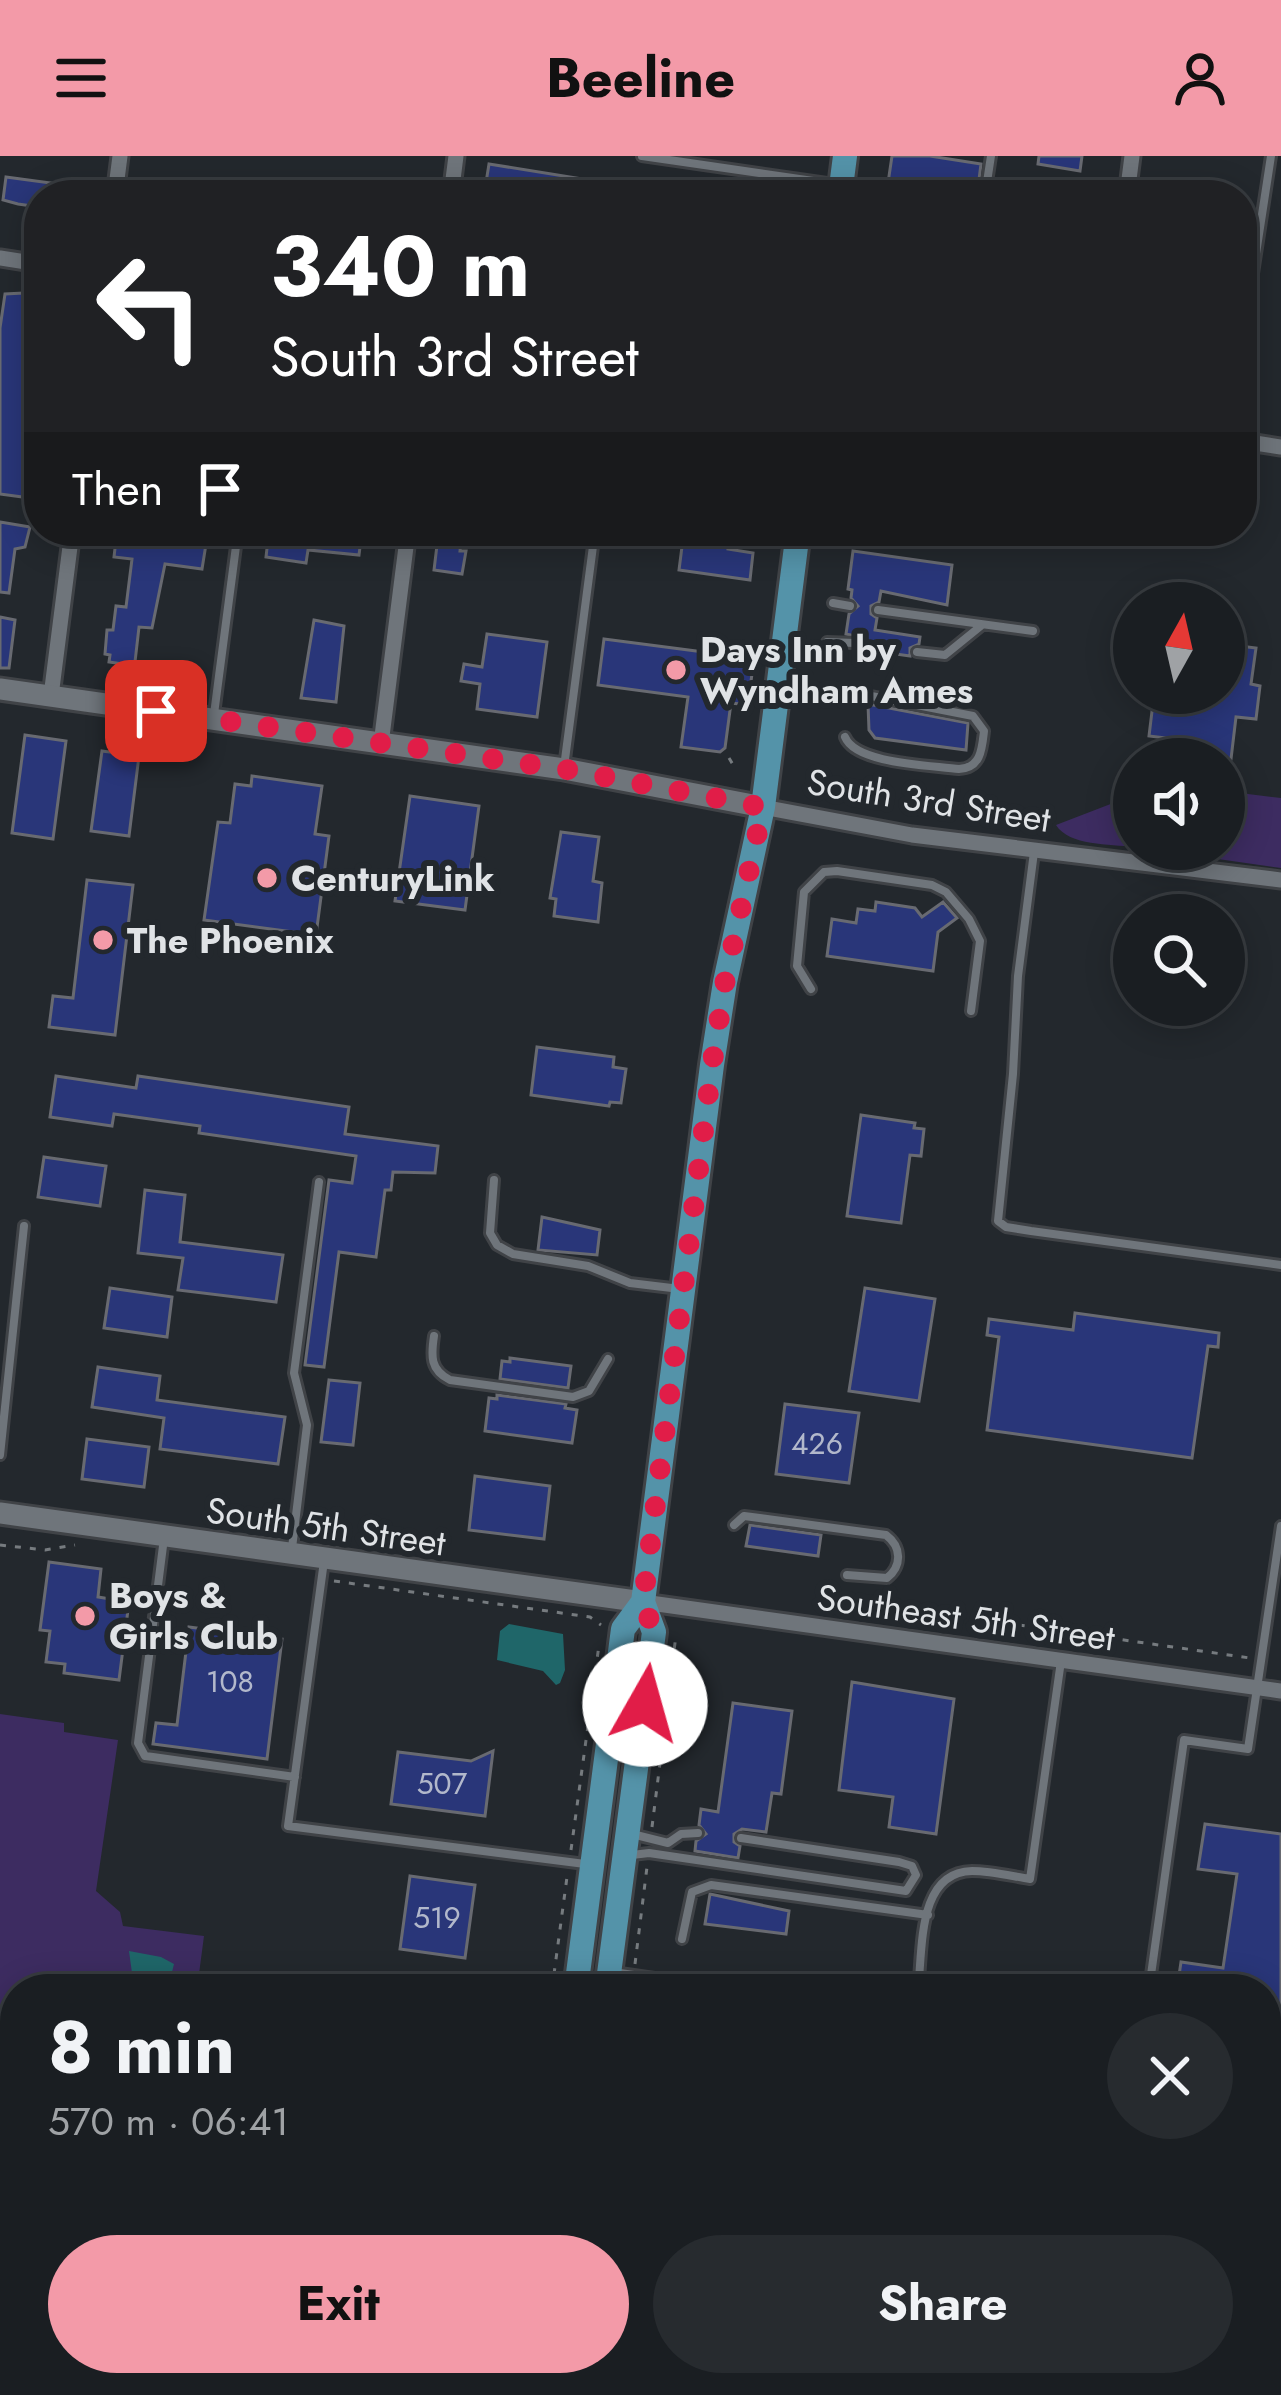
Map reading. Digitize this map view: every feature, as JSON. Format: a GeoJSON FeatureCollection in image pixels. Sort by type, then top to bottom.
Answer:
{"type":"FeatureCollection","features":[{"type":"Feature","properties":{"kind":"main road"},"geometry":{"type":"LineString","coordinates":[[617,1974],[637,1856],[654,1632],[643,1602],[717,1026],[763,807],[796,546]]}},
{"type":"Feature","properties":{"kind":"main road","name":"South 3rd Street"},"geometry":{"type":"LineString","coordinates":[[0,689],[564,769],[763,807]]}},
{"type":"Feature","properties":{"kind":"main road","name":"South 5th Street"},"geometry":{"type":"LineString","coordinates":[[0,1514],[643,1602]]}},
{"type":"Feature","properties":{"kind":"main road"},"geometry":{"type":"LineString","coordinates":[[578,1974],[623,1629],[643,1602]]}},
{"type":"Feature","properties":{"kind":"street"},"geometry":{"type":"LineString","coordinates":[[51,696],[70,546]]}},
{"type":"Feature","properties":{"kind":"street"},"geometry":{"type":"LineString","coordinates":[[381,743],[406,546]]}},
{"type":"Feature","properties":{"kind":"street","name":"South 3rd Street"},"geometry":{"type":"LineString","coordinates":[[763,807],[912,835],[1281,880]]}},
{"type":"Feature","properties":{"kind":"street","name":"Southeast 5th Street"},"geometry":{"type":"LineString","coordinates":[[643,1602],[1281,1691]]}},
{"type":"Feature","properties":{"kind":"lane"},"geometry":{"type":"LineString","coordinates":[[642,156],[782,180]]}},
{"type":"Feature","properties":{"kind":"lane"},"geometry":{"type":"LineString","coordinates":[[1257,247],[1271,156]]}},
{"type":"Feature","properties":{"kind":"lane"},"geometry":{"type":"LineString","coordinates":[[213,719],[236,546]]}},
{"type":"Feature","properties":{"kind":"lane"},"geometry":{"type":"LineString","coordinates":[[564,769],[594,546]]}},
{"type":"Feature","properties":{"kind":"lane"},"geometry":{"type":"LineString","coordinates":[[833,603],[850,606]]}},
{"type":"Feature","properties":{"kind":"lane"},"geometry":{"type":"LineString","coordinates":[[878,610],[1033,631]]}},
{"type":"Feature","properties":{"kind":"lane"},"geometry":{"type":"LineString","coordinates":[[917,652],[950,653],[983,624]]}},
{"type":"Feature","properties":{"kind":"lane"},"geometry":{"type":"LineString","coordinates":[[827,642],[855,643]]}},
{"type":"Feature","properties":{"kind":"lane"},"geometry":{"type":"LineString","coordinates":[[845,737],[851,748],[867,755],[959,770],[970,768],[978,759],[984,731],[973,716],[866,695]]}},
{"type":"Feature","properties":{"kind":"lane"},"geometry":{"type":"LineString","coordinates":[[1034,851],[1018,976],[998,1221],[1018,1229],[1281,1264]]}},
{"type":"Feature","properties":{"kind":"lane"},"geometry":{"type":"LineString","coordinates":[[812,989],[797,966],[804,892],[824,872],[837,871],[932,885],[946,892],[980,941],[971,1010]]}},
{"type":"Feature","properties":{"kind":"lane"},"geometry":{"type":"LineString","coordinates":[[494,1180],[490,1233],[497,1245],[513,1254],[588,1266],[630,1283],[683,1290]]}},
{"type":"Feature","properties":{"kind":"lane"},"geometry":{"type":"LineString","coordinates":[[291,1555],[307,1425],[294,1373],[319,1182]]}},
{"type":"Feature","properties":{"kind":"lane"},"geometry":{"type":"LineString","coordinates":[[0,1455],[24,1226]]}},
{"type":"Feature","properties":{"kind":"lane"},"geometry":{"type":"LineString","coordinates":[[434,1336],[433,1364],[439,1375],[552,1394],[582,1396],[608,1359]]}},
{"type":"Feature","properties":{"kind":"lane"},"geometry":{"type":"LineString","coordinates":[[734,1525],[744,1516],[886,1535],[894,1541],[897,1565],[886,1578],[847,1575]]}},
{"type":"Feature","properties":{"kind":"lane"},"geometry":{"type":"LineString","coordinates":[[1151,1974],[1184,1740],[1248,1749],[1281,1526]]}},
{"type":"Feature","properties":{"kind":"lane"},"geometry":{"type":"LineString","coordinates":[[164,1537],[140,1750],[145,1756],[295,1777]]}},
{"type":"Feature","properties":{"kind":"lane"},"geometry":{"type":"LineString","coordinates":[[324,1559],[288,1826],[592,1865]]}},
{"type":"Feature","properties":{"kind":"lane"},"geometry":{"type":"LineString","coordinates":[[919,1974],[937,1886],[956,1873],[975,1871],[1030,1879],[1060,1661]]}},
{"type":"Feature","properties":{"kind":"lane"},"geometry":{"type":"LineString","coordinates":[[639,1836],[668,1843],[681,1834],[698,1833]]}},
{"type":"Feature","properties":{"kind":"lane"},"geometry":{"type":"LineString","coordinates":[[637,1856],[906,1891],[916,1875],[912,1866],[899,1862],[740,1838]]}},
{"type":"Feature","properties":{"kind":"lane"},"geometry":{"type":"LineString","coordinates":[[682,1939],[692,1892],[711,1886],[928,1915]]}},
{"type":"Feature","properties":{"kind":"path"},"geometry":{"type":"LineString","coordinates":[[730,758],[735,768]]}},
{"type":"Feature","properties":{"kind":"path"},"geometry":{"type":"LineString","coordinates":[[0,1545],[45,1550],[78,1545]]}},
{"type":"Feature","properties":{"kind":"path"},"geometry":{"type":"LineString","coordinates":[[340,1582],[590,1617],[602,1633],[571,1844]]}},
{"type":"Feature","properties":{"kind":"path"},"geometry":{"type":"LineString","coordinates":[[916,1618],[928,1612],[1247,1658]]}},
{"type":"Feature","properties":{"kind":"path"},"geometry":{"type":"LineString","coordinates":[[639,1836],[676,1635]]}},
{"type":"Feature","properties":{"kind":"path"},"geometry":{"type":"LineString","coordinates":[[617,1974],[637,1856]]}},
{"type":"Feature","properties":{"kind":"path"},"geometry":{"type":"LineString","coordinates":[[555,1974],[567,1876]]}},
{"type":"Feature","properties":{"kind":"shaded area"},"geometry":{"type":"Polygon","coordinates":[[[1245,794],[1281,798],[1281,868],[1245,863],[1245,794]]]}},
{"type":"Feature","properties":{"kind":"shaded area"},"geometry":{"type":"Polygon","coordinates":[[[1113,803],[1113,845],[1070,837],[1056,825],[1113,803]]]}},
{"type":"Feature","properties":{"kind":"shaded area"},"geometry":{"type":"Polygon","coordinates":[[[0,1714],[64,1723],[64,1732],[118,1740],[96,1891],[120,1912],[123,1926],[204,1936],[199,1974],[0,1974],[0,1714]]]}},
{"type":"Feature","properties":{"kind":"water"},"geometry":{"type":"Polygon","coordinates":[[[509,1624],[563,1634],[565,1670],[560,1683],[556,1685],[543,1671],[497,1660],[500,1631],[509,1624]]]}},
{"type":"Feature","properties":{"kind":"water"},"geometry":{"type":"Polygon","coordinates":[[[129,1951],[174,1964],[172,1974],[132,1973],[129,1951]]]}},
{"type":"Feature","properties":{"kind":"building"},"geometry":{"type":"Polygon","coordinates":[[[892,156],[981,164],[979,180],[888,180],[892,156]]]}},
{"type":"Feature","properties":{"kind":"building"},"geometry":{"type":"Polygon","coordinates":[[[1039,156],[1082,156],[1080,171],[1038,164],[1039,156]]]}},
{"type":"Feature","properties":{"kind":"building"},"geometry":{"type":"Polygon","coordinates":[[[489,164],[588,180],[486,180],[489,164]]]}},
{"type":"Feature","properties":{"kind":"building"},"geometry":{"type":"Polygon","coordinates":[[[6,177],[28,180],[24,180],[24,205],[3,200],[6,177]]]}},
{"type":"Feature","properties":{"kind":"building"},"geometry":{"type":"Polygon","coordinates":[[[24,293],[24,497],[0,494],[0,328],[5,294],[24,293]]]}},
{"type":"Feature","properties":{"kind":"building"},"geometry":{"type":"Polygon","coordinates":[[[0,522],[24,526],[25,546],[15,549],[9,593],[0,592],[0,522]]]}},
{"type":"Feature","properties":{"kind":"building"},"geometry":{"type":"Polygon","coordinates":[[[115,546],[206,546],[202,569],[165,564],[152,628],[139,627],[135,662],[123,664],[109,662],[110,655],[105,654],[107,630],[113,630],[116,606],[126,607],[132,559],[114,557],[115,546]]]}},
{"type":"Feature","properties":{"kind":"building"},"geometry":{"type":"Polygon","coordinates":[[[267,546],[360,546],[359,555],[308,550],[306,563],[266,557],[267,546]]]}},
{"type":"Feature","properties":{"kind":"building"},"geometry":{"type":"Polygon","coordinates":[[[437,546],[460,546],[460,551],[466,551],[462,574],[434,570],[437,546]]]}},
{"type":"Feature","properties":{"kind":"building"},"geometry":{"type":"Polygon","coordinates":[[[682,546],[728,546],[753,553],[750,580],[679,570],[682,546]]]}},
{"type":"Feature","properties":{"kind":"building"},"geometry":{"type":"Polygon","coordinates":[[[853,551],[952,565],[947,605],[881,591],[879,602],[871,606],[877,618],[875,630],[920,637],[919,644],[910,648],[910,656],[860,649],[860,637],[846,634],[849,614],[858,606],[848,589],[853,551]]]}},
{"type":"Feature","properties":{"kind":"building"},"geometry":{"type":"Polygon","coordinates":[[[0,617],[15,620],[9,668],[0,668],[0,617]]]}},
{"type":"Feature","properties":{"kind":"building"},"geometry":{"type":"Polygon","coordinates":[[[314,620],[344,626],[336,702],[301,698],[314,620]]]}},
{"type":"Feature","properties":{"kind":"building"},"geometry":{"type":"Polygon","coordinates":[[[487,634],[547,642],[537,717],[477,709],[480,684],[461,681],[464,664],[482,667],[487,634]]]}},
{"type":"Feature","properties":{"kind":"building","name":"Days Inn by Wyndham Ames"},"geometry":{"type":"Polygon","coordinates":[[[604,639],[727,655],[728,646],[755,650],[748,705],[731,703],[725,748],[720,752],[681,747],[688,697],[598,685],[604,639]]]}},
{"type":"Feature","properties":{"kind":"building"},"geometry":{"type":"Polygon","coordinates":[[[1245,647],[1256,648],[1251,684],[1260,686],[1256,719],[1236,717],[1234,738],[1149,736],[1152,714],[1245,714],[1245,647]]]}},
{"type":"Feature","properties":{"kind":"building"},"geometry":{"type":"Polygon","coordinates":[[[868,704],[968,723],[966,750],[875,738],[869,730],[868,704]]]}},
{"type":"Feature","properties":{"kind":"building"},"geometry":{"type":"Polygon","coordinates":[[[25,735],[66,741],[53,839],[12,833],[25,735]]]}},
{"type":"Feature","properties":{"kind":"building"},"geometry":{"type":"Polygon","coordinates":[[[102,751],[139,756],[129,836],[91,831],[102,751]]]}},
{"type":"Feature","properties":{"kind":"building","name":"CenturyLink"},"geometry":{"type":"Polygon","coordinates":[[[252,776],[322,786],[315,834],[329,836],[316,935],[204,920],[218,822],[230,823],[235,784],[251,786],[252,776]]]}},
{"type":"Feature","properties":{"kind":"building"},"geometry":{"type":"Polygon","coordinates":[[[410,796],[479,806],[465,910],[395,901],[410,796]]]}},
{"type":"Feature","properties":{"kind":"building"},"geometry":{"type":"Polygon","coordinates":[[[561,832],[599,837],[593,881],[602,883],[598,922],[554,916],[556,899],[550,898],[561,832]]]}},
{"type":"Feature","properties":{"kind":"building","name":"The Phoenix"},"geometry":{"type":"Polygon","coordinates":[[[87,880],[133,885],[115,1035],[49,1027],[53,996],[73,998],[87,880]]]}},
{"type":"Feature","properties":{"kind":"building"},"geometry":{"type":"Polygon","coordinates":[[[876,902],[915,908],[922,917],[943,902],[957,918],[938,932],[933,971],[827,956],[832,919],[856,923],[858,909],[875,911],[876,902]]]}},
{"type":"Feature","properties":{"kind":"building"},"geometry":{"type":"Polygon","coordinates":[[[537,1047],[614,1057],[613,1067],[626,1069],[621,1103],[610,1102],[609,1106],[531,1095],[537,1047]]]}},
{"type":"Feature","properties":{"kind":"building"},"geometry":{"type":"Polygon","coordinates":[[[56,1076],[136,1088],[138,1076],[349,1107],[345,1134],[438,1146],[435,1173],[393,1172],[391,1190],[385,1190],[376,1257],[339,1252],[324,1367],[305,1365],[329,1180],[352,1183],[356,1156],[199,1133],[200,1126],[114,1114],[112,1126],[50,1117],[56,1076]]]}},
{"type":"Feature","properties":{"kind":"building"},"geometry":{"type":"Polygon","coordinates":[[[861,1115],[915,1123],[914,1128],[924,1129],[921,1156],[910,1155],[901,1223],[847,1216],[861,1115]]]}},
{"type":"Feature","properties":{"kind":"building"},"geometry":{"type":"Polygon","coordinates":[[[44,1157],[106,1166],[100,1206],[38,1197],[44,1157]]]}},
{"type":"Feature","properties":{"kind":"building"},"geometry":{"type":"Polygon","coordinates":[[[145,1190],[185,1195],[180,1242],[283,1255],[276,1302],[178,1290],[183,1258],[138,1253],[145,1190]]]}},
{"type":"Feature","properties":{"kind":"building"},"geometry":{"type":"Polygon","coordinates":[[[542,1217],[600,1230],[597,1255],[538,1250],[542,1217]]]}},
{"type":"Feature","properties":{"kind":"building"},"geometry":{"type":"Polygon","coordinates":[[[110,1288],[172,1297],[167,1337],[104,1328],[110,1288]]]}},
{"type":"Feature","properties":{"kind":"building"},"geometry":{"type":"Polygon","coordinates":[[[865,1288],[935,1299],[919,1401],[849,1391],[865,1288]]]}},
{"type":"Feature","properties":{"kind":"building"},"geometry":{"type":"Polygon","coordinates":[[[1075,1313],[1219,1333],[1218,1347],[1208,1346],[1192,1458],[987,1430],[999,1337],[987,1335],[989,1319],[1073,1330],[1075,1313]]]}},
{"type":"Feature","properties":{"kind":"building"},"geometry":{"type":"Polygon","coordinates":[[[510,1358],[571,1366],[568,1388],[500,1379],[502,1361],[510,1362],[510,1358]]]}},
{"type":"Feature","properties":{"kind":"building"},"geometry":{"type":"Polygon","coordinates":[[[98,1367],[160,1376],[157,1400],[285,1417],[278,1464],[160,1449],[164,1418],[92,1407],[98,1367]]]}},
{"type":"Feature","properties":{"kind":"building"},"geometry":{"type":"Polygon","coordinates":[[[329,1380],[360,1383],[353,1445],[321,1442],[329,1380]]]}},
{"type":"Feature","properties":{"kind":"building"},"geometry":{"type":"Polygon","coordinates":[[[497,1395],[566,1404],[565,1408],[577,1410],[572,1443],[485,1431],[489,1398],[497,1399],[497,1395]]]}},
{"type":"Feature","properties":{"kind":"building"},"geometry":{"type":"Polygon","coordinates":[[[785,1404],[859,1413],[849,1483],[776,1474],[785,1404]]]}},
{"type":"Feature","properties":{"kind":"building"},"geometry":{"type":"Polygon","coordinates":[[[87,1439],[149,1447],[144,1487],[82,1479],[87,1439]]]}},
{"type":"Feature","properties":{"kind":"building"},"geometry":{"type":"Polygon","coordinates":[[[475,1476],[550,1486],[544,1539],[469,1530],[475,1476]]]}},
{"type":"Feature","properties":{"kind":"building"},"geometry":{"type":"Polygon","coordinates":[[[750,1525],[821,1535],[818,1556],[746,1546],[750,1525]]]}},
{"type":"Feature","properties":{"kind":"building","name":"Boys & Girls Club"},"geometry":{"type":"Polygon","coordinates":[[[49,1562],[101,1569],[98,1597],[129,1602],[119,1680],[64,1673],[65,1664],[46,1662],[50,1631],[40,1630],[49,1562]]]}},
{"type":"Feature","properties":{"kind":"building"},"geometry":{"type":"Polygon","coordinates":[[[189,1627],[282,1639],[267,1759],[153,1744],[156,1723],[177,1725],[189,1627]]]}},
{"type":"Feature","properties":{"kind":"building"},"geometry":{"type":"Polygon","coordinates":[[[852,1682],[954,1699],[936,1834],[889,1827],[893,1797],[839,1790],[852,1682]]]}},
{"type":"Feature","properties":{"kind":"building"},"geometry":{"type":"Polygon","coordinates":[[[733,1703],[792,1711],[781,1794],[772,1793],[766,1832],[742,1829],[734,1834],[740,1846],[738,1858],[695,1851],[696,1841],[706,1834],[699,1825],[701,1809],[718,1812],[733,1703]]]}},
{"type":"Feature","properties":{"kind":"building"},"geometry":{"type":"Polygon","coordinates":[[[493,1751],[485,1816],[391,1804],[398,1752],[471,1761],[493,1751]]]}},
{"type":"Feature","properties":{"kind":"building"},"geometry":{"type":"Polygon","coordinates":[[[1205,1824],[1281,1834],[1281,1974],[1179,1974],[1181,1962],[1223,1968],[1237,1874],[1198,1869],[1205,1824]]]}},
{"type":"Feature","properties":{"kind":"building"},"geometry":{"type":"Polygon","coordinates":[[[410,1876],[475,1885],[465,1958],[400,1949],[410,1876]]]}},
{"type":"Feature","properties":{"kind":"building"},"geometry":{"type":"Polygon","coordinates":[[[710,1894],[789,1911],[786,1934],[705,1924],[710,1894]]]}},
{"type":"Feature","properties":{"kind":"place","name":"Days Inn by Wyndham Ames"},"geometry":{"type":"Point","coordinates":[676,670]}},
{"type":"Feature","properties":{"kind":"place","name":"CenturyLink"},"geometry":{"type":"Point","coordinates":[267,878]}},
{"type":"Feature","properties":{"kind":"place","name":"The Phoenix"},"geometry":{"type":"Point","coordinates":[103,940]}},
{"type":"Feature","properties":{"kind":"place","name":"Boys & Girls Club"},"geometry":{"type":"Point","coordinates":[85,1616]}},
{"type":"Feature","properties":{"kind":"route"},"geometry":{"type":"LineString","coordinates":[[156,711],[564,769],[763,807],[712,1065],[643,1602],[654,1632],[645,1704]]}}]}
